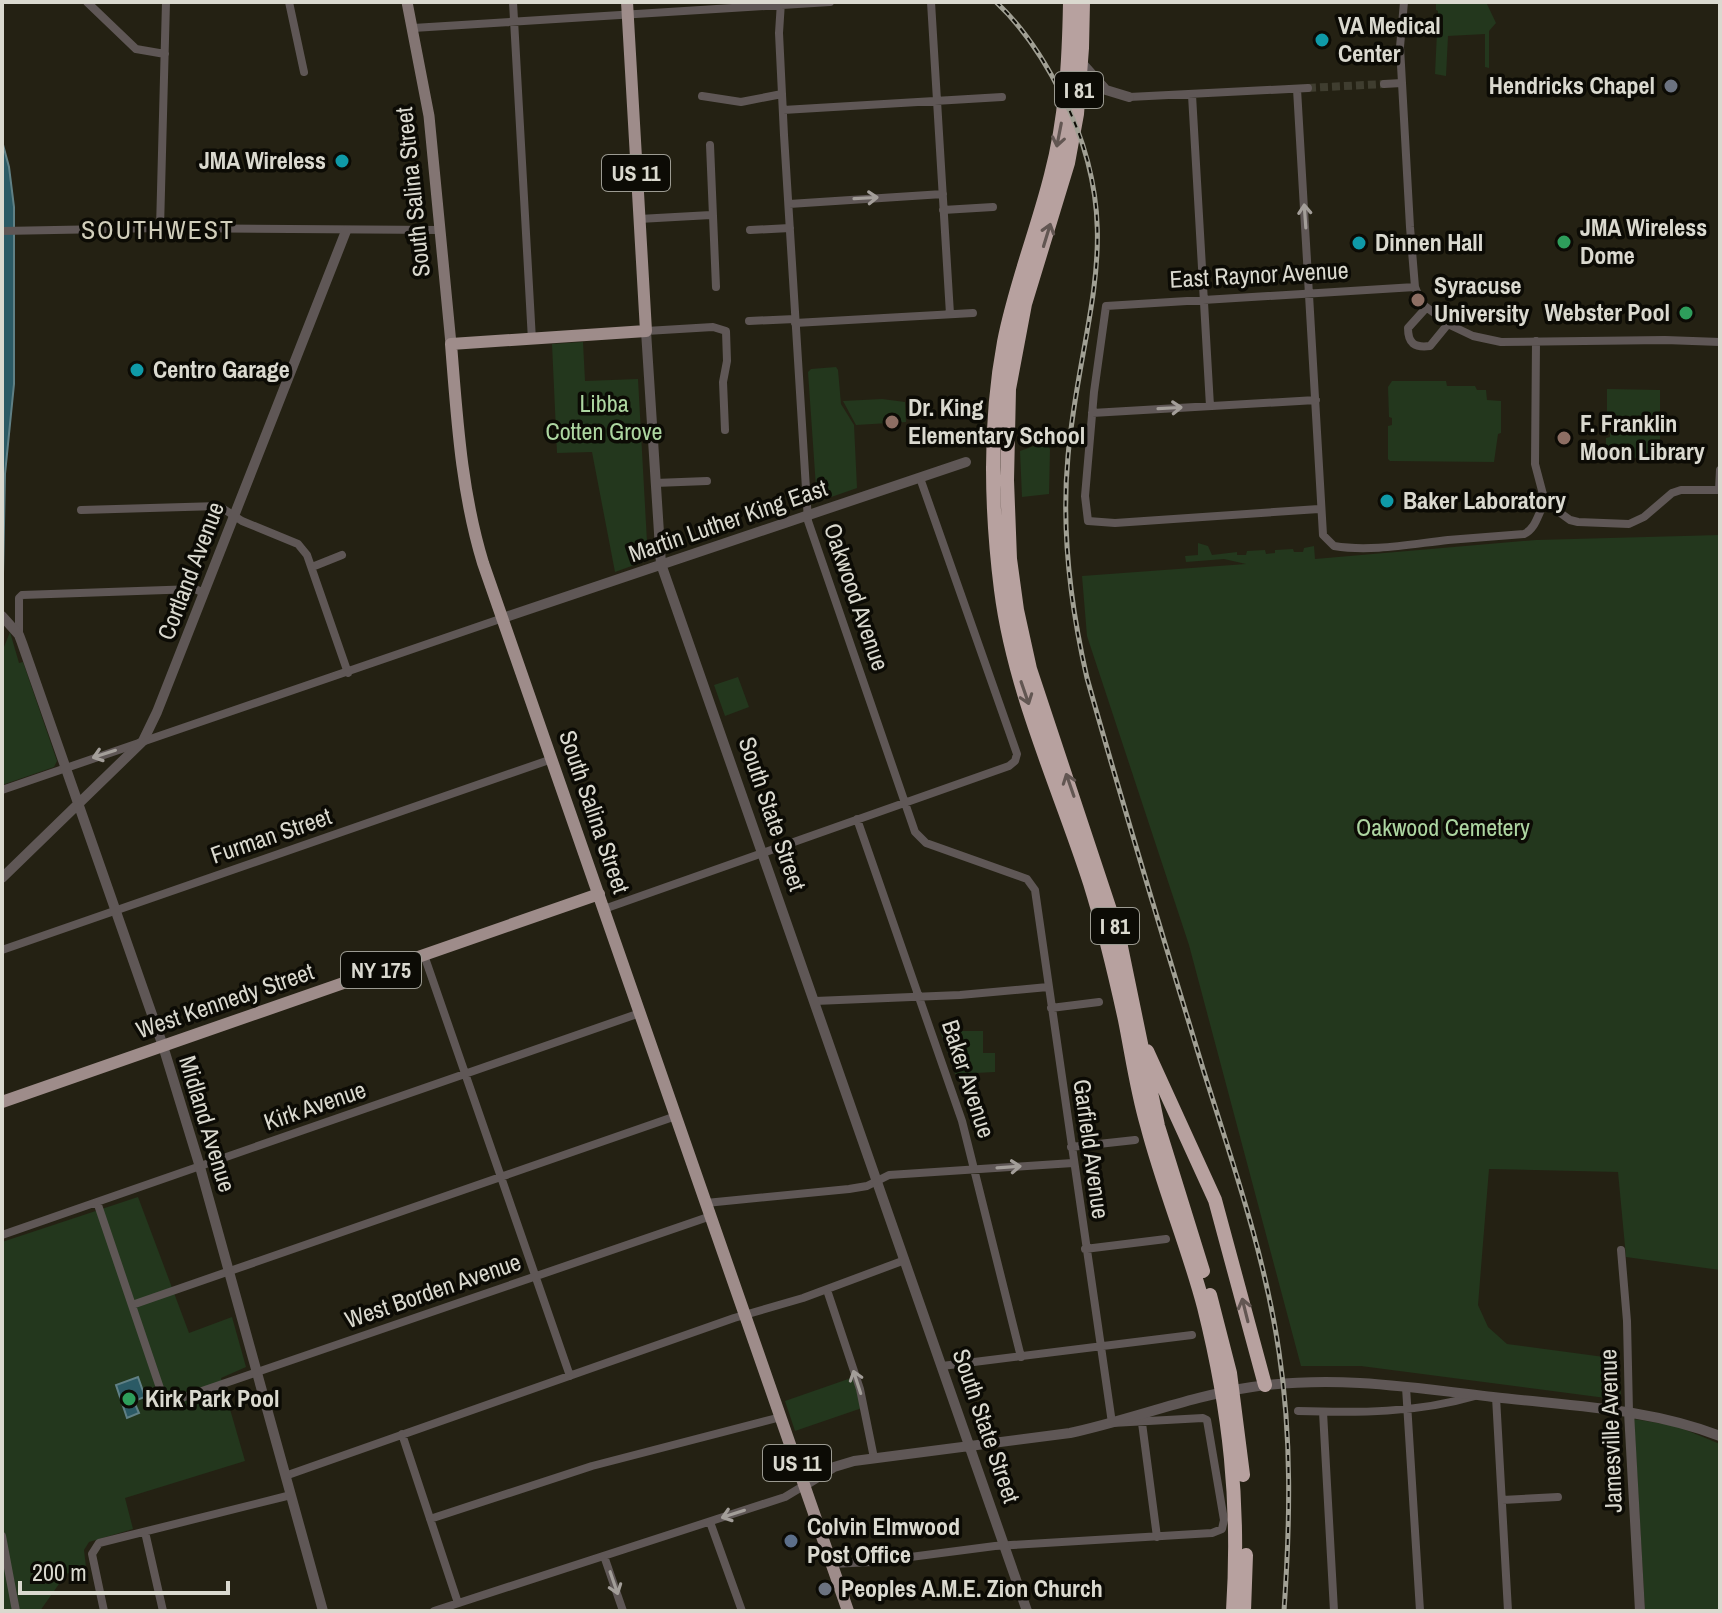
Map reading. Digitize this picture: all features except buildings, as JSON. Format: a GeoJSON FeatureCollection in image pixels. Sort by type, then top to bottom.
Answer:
{"type":"FeatureCollection","features":[{"type":"Feature","properties":{"kind":"highway","name":"I 81"},"geometry":{"type":"LineString","coordinates":[[1058,175],[1073,2]]}},
{"type":"Feature","properties":{"kind":"highway","name":"I 81"},"geometry":{"type":"LineString","coordinates":[[1083,2],[1077,114],[1025,304],[1001,420],[1001,590],[1019,677],[1090,884],[1118,987],[1146,1122],[1225,1377]]}},
{"type":"Feature","properties":{"kind":"highway","name":"I 81"},"geometry":{"type":"LineString","coordinates":[[1001,481],[1013,585],[1030,669],[1119,937],[1158,1126],[1220,1330],[1245,1498],[1244,1611]]}},
{"type":"Feature","properties":{"kind":"highway"},"geometry":{"type":"LineString","coordinates":[[1139,1036],[1163,1081],[1215,1200],[1265,1385]]}},
{"type":"Feature","properties":{"kind":"highway","name":"I 81"},"geometry":{"type":"LineString","coordinates":[[1230,1406],[1236,1508],[1233,1611]]}},
{"type":"Feature","properties":{"kind":"main road","name":"South Salina Street"},"geometry":{"type":"LineString","coordinates":[[407,2],[429,116],[467,503],[503,618],[848,1611]]}},
{"type":"Feature","properties":{"kind":"main road","name":"South State Street"},"geometry":{"type":"LineString","coordinates":[[627,8],[646,331]]}},
{"type":"Feature","properties":{"kind":"main road"},"geometry":{"type":"LineString","coordinates":[[451,344],[646,331]]}},
{"type":"Feature","properties":{"kind":"main road","name":"West Kennedy Street"},"geometry":{"type":"LineString","coordinates":[[2,1102],[599,894]]}},
{"type":"Feature","properties":{"kind":"street"},"geometry":{"type":"LineString","coordinates":[[87,2],[136,49],[165,54]]}},
{"type":"Feature","properties":{"kind":"street"},"geometry":{"type":"LineString","coordinates":[[160,228],[166,2]]}},
{"type":"Feature","properties":{"kind":"street"},"geometry":{"type":"LineString","coordinates":[[289,2],[304,72]]}},
{"type":"Feature","properties":{"kind":"street"},"geometry":{"type":"LineString","coordinates":[[513,2],[532,340]]}},
{"type":"Feature","properties":{"kind":"street"},"geometry":{"type":"LineString","coordinates":[[413,28],[514,22],[627,8],[830,2]]}},
{"type":"Feature","properties":{"kind":"street"},"geometry":{"type":"LineString","coordinates":[[931,2],[950,314]]}},
{"type":"Feature","properties":{"kind":"street"},"geometry":{"type":"LineString","coordinates":[[1073,2],[1077,44],[1084,67],[1106,90],[1129,97],[1308,88]]}},
{"type":"Feature","properties":{"kind":"street"},"geometry":{"type":"LineString","coordinates":[[1404,2],[1400,47],[1415,287],[1419,300],[1426,308],[1448,324],[1486,340],[1501,342],[1720,342]]}},
{"type":"Feature","properties":{"kind":"street","name":"Oakwood Avenue"},"geometry":{"type":"LineString","coordinates":[[781,4],[782,94],[807,515],[915,832],[926,843],[1030,881]]}},
{"type":"Feature","properties":{"kind":"street"},"geometry":{"type":"LineString","coordinates":[[1384,84],[1402,83]]}},
{"type":"Feature","properties":{"kind":"street"},"geometry":{"type":"LineString","coordinates":[[1297,89],[1316,400],[1319,509],[1323,535],[1334,546],[1411,546],[1524,534],[1534,526],[1545,502]]}},
{"type":"Feature","properties":{"kind":"street"},"geometry":{"type":"LineString","coordinates":[[702,96],[741,102],[782,94]]}},
{"type":"Feature","properties":{"kind":"street"},"geometry":{"type":"LineString","coordinates":[[1192,95],[1210,406]]}},
{"type":"Feature","properties":{"kind":"street"},"geometry":{"type":"LineString","coordinates":[[783,110],[1002,97]]}},
{"type":"Feature","properties":{"kind":"street"},"geometry":{"type":"LineString","coordinates":[[710,145],[716,287]]}},
{"type":"Feature","properties":{"kind":"street"},"geometry":{"type":"LineString","coordinates":[[789,204],[943,194]]}},
{"type":"Feature","properties":{"kind":"street"},"geometry":{"type":"LineString","coordinates":[[943,210],[993,207]]}},
{"type":"Feature","properties":{"kind":"street"},"geometry":{"type":"LineString","coordinates":[[639,219],[711,215]]}},
{"type":"Feature","properties":{"kind":"street"},"geometry":{"type":"LineString","coordinates":[[2,231],[160,228],[439,230]]}},
{"type":"Feature","properties":{"kind":"street"},"geometry":{"type":"LineString","coordinates":[[750,230],[790,228]]}},
{"type":"Feature","properties":{"kind":"street","name":"Cortland Avenue"},"geometry":{"type":"LineString","coordinates":[[2,878],[143,741],[346,231]]}},
{"type":"Feature","properties":{"kind":"street","name":"East Raynor Avenue"},"geometry":{"type":"LineString","coordinates":[[1092,413],[1106,306],[1415,287]]}},
{"type":"Feature","properties":{"kind":"street"},"geometry":{"type":"LineString","coordinates":[[1426,308],[1408,328],[1408,338],[1412,344],[1419,348],[1430,346],[1448,324]]}},
{"type":"Feature","properties":{"kind":"street"},"geometry":{"type":"LineString","coordinates":[[749,321],[973,313]]}},
{"type":"Feature","properties":{"kind":"street"},"geometry":{"type":"LineString","coordinates":[[646,331],[713,327],[726,331],[727,361],[723,382],[725,430]]}},
{"type":"Feature","properties":{"kind":"street","name":"South State Street"},"geometry":{"type":"LineString","coordinates":[[646,331],[661,564],[1027,1611]]}},
{"type":"Feature","properties":{"kind":"street"},"geometry":{"type":"LineString","coordinates":[[1536,341],[1535,464],[1545,502],[1570,520],[1629,524],[1644,517],[1672,493],[1681,490],[1720,490],[1720,470]]}},
{"type":"Feature","properties":{"kind":"street"},"geometry":{"type":"LineString","coordinates":[[1316,400],[1092,413],[1085,496],[1088,521],[1115,523],[1319,509]]}},
{"type":"Feature","properties":{"kind":"street","name":"Martin Luther King East"},"geometry":{"type":"LineString","coordinates":[[503,618],[966,462]]}},
{"type":"Feature","properties":{"kind":"street"},"geometry":{"type":"LineString","coordinates":[[604,909],[1009,766],[1016,759],[920,478]]}},
{"type":"Feature","properties":{"kind":"street"},"geometry":{"type":"LineString","coordinates":[[655,483],[707,481]]}},
{"type":"Feature","properties":{"kind":"street"},"geometry":{"type":"LineString","coordinates":[[81,510],[219,506],[242,521],[298,544],[312,567],[348,673]]}},
{"type":"Feature","properties":{"kind":"street"},"geometry":{"type":"LineString","coordinates":[[312,567],[342,555]]}},
{"type":"Feature","properties":{"kind":"street"},"geometry":{"type":"LineString","coordinates":[[19,635],[19,598],[22,595],[195,589],[204,593]]}},
{"type":"Feature","properties":{"kind":"street"},"geometry":{"type":"LineString","coordinates":[[2,790],[503,618]]}},
{"type":"Feature","properties":{"kind":"street","name":"Midland Avenue"},"geometry":{"type":"LineString","coordinates":[[6,619],[19,635],[163,1046],[200,1167],[323,1611]]}},
{"type":"Feature","properties":{"kind":"street","name":"Furman Street"},"geometry":{"type":"LineString","coordinates":[[2,950],[552,759]]}},
{"type":"Feature","properties":{"kind":"street","name":"Baker Avenue"},"geometry":{"type":"LineString","coordinates":[[857,819],[950,1081],[1021,1357]]}},
{"type":"Feature","properties":{"kind":"street","name":"Garfield Avenue"},"geometry":{"type":"LineString","coordinates":[[1030,881],[1038,905],[1112,1423]]}},
{"type":"Feature","properties":{"kind":"street"},"geometry":{"type":"LineString","coordinates":[[424,955],[570,1376]]}},
{"type":"Feature","properties":{"kind":"street"},"geometry":{"type":"LineString","coordinates":[[815,1001],[1048,987]]}},
{"type":"Feature","properties":{"kind":"street"},"geometry":{"type":"LineString","coordinates":[[1051,1008],[1099,1002]]}},
{"type":"Feature","properties":{"kind":"street","name":"Kirk Avenue"},"geometry":{"type":"LineString","coordinates":[[2,1235],[640,1013]]}},
{"type":"Feature","properties":{"kind":"street"},"geometry":{"type":"LineString","coordinates":[[97,1202],[132,1305],[676,1116]]}},
{"type":"Feature","properties":{"kind":"street"},"geometry":{"type":"LineString","coordinates":[[1071,1147],[1135,1140]]}},
{"type":"Feature","properties":{"kind":"street","name":"West Borden Avenue"},"geometry":{"type":"LineString","coordinates":[[132,1305],[161,1391],[168,1400],[176,1401],[536,1276],[709,1209],[867,1186],[889,1175],[1073,1163]]}},
{"type":"Feature","properties":{"kind":"street"},"geometry":{"type":"LineString","coordinates":[[1085,1249],[1166,1239]]}},
{"type":"Feature","properties":{"kind":"street","name":"Jamesville Avenue"},"geometry":{"type":"LineString","coordinates":[[1621,1250],[1640,1611]]}},
{"type":"Feature","properties":{"kind":"street"},"geometry":{"type":"LineString","coordinates":[[285,1476],[746,1315],[827,1290],[905,1260]]}},
{"type":"Feature","properties":{"kind":"street"},"geometry":{"type":"LineString","coordinates":[[827,1290],[860,1389],[874,1458]]}},
{"type":"Feature","properties":{"kind":"street"},"geometry":{"type":"LineString","coordinates":[[942,1366],[1192,1335]]}},
{"type":"Feature","properties":{"kind":"street"},"geometry":{"type":"LineString","coordinates":[[434,1611],[785,1497],[834,1467],[874,1458],[1070,1433],[1161,1407],[1265,1385],[1324,1380],[1480,1395],[1629,1412],[1676,1421],[1720,1436]]}},
{"type":"Feature","properties":{"kind":"street"},"geometry":{"type":"LineString","coordinates":[[1406,1387],[1420,1611]]}},
{"type":"Feature","properties":{"kind":"street"},"geometry":{"type":"LineString","coordinates":[[1298,1411],[1408,1410],[1449,1404],[1480,1395]]}},
{"type":"Feature","properties":{"kind":"street"},"geometry":{"type":"LineString","coordinates":[[1496,1397],[1508,1611]]}},
{"type":"Feature","properties":{"kind":"street"},"geometry":{"type":"LineString","coordinates":[[1161,1407],[1163,1422]]}},
{"type":"Feature","properties":{"kind":"street"},"geometry":{"type":"LineString","coordinates":[[1323,1412],[1334,1611]]}},
{"type":"Feature","properties":{"kind":"street"},"geometry":{"type":"LineString","coordinates":[[430,1519],[592,1466],[781,1417]]}},
{"type":"Feature","properties":{"kind":"street"},"geometry":{"type":"LineString","coordinates":[[832,1564],[1004,1546],[1212,1533],[1222,1529],[1224,1520],[1207,1420],[1112,1423]]}},
{"type":"Feature","properties":{"kind":"street"},"geometry":{"type":"LineString","coordinates":[[1142,1423],[1157,1537]]}},
{"type":"Feature","properties":{"kind":"street"},"geometry":{"type":"LineString","coordinates":[[402,1434],[458,1603]]}},
{"type":"Feature","properties":{"kind":"street"},"geometry":{"type":"LineString","coordinates":[[104,1611],[93,1566],[94,1547],[99,1543],[291,1495]]}},
{"type":"Feature","properties":{"kind":"street"},"geometry":{"type":"LineString","coordinates":[[1502,1500],[1558,1497]]}},
{"type":"Feature","properties":{"kind":"street"},"geometry":{"type":"LineString","coordinates":[[710,1522],[742,1611]]}},
{"type":"Feature","properties":{"kind":"street"},"geometry":{"type":"LineString","coordinates":[[145,1532],[163,1611]]}},
{"type":"Feature","properties":{"kind":"street"},"geometry":{"type":"LineString","coordinates":[[2,1536],[16,1611]]}},
{"type":"Feature","properties":{"kind":"street"},"geometry":{"type":"LineString","coordinates":[[604,1556],[623,1611]]}},
{"type":"Feature","properties":{"kind":"green space"},"geometry":{"type":"Polygon","coordinates":[[[1436,2],[1486,2],[1496,23],[1489,31],[1489,68],[1485,67],[1485,34],[1448,36],[1446,76],[1435,74],[1436,2]]]}},
{"type":"Feature","properties":{"kind":"green space","name":"Libba Cotten Grove"},"geometry":{"type":"Polygon","coordinates":[[[583,342],[585,381],[638,379],[648,560],[615,572],[592,452],[557,453],[552,344],[583,342]]]}},
{"type":"Feature","properties":{"kind":"green space"},"geometry":{"type":"Polygon","coordinates":[[[836,367],[841,404],[854,425],[857,488],[817,502],[808,372],[811,369],[836,367]]]}},
{"type":"Feature","properties":{"kind":"green space"},"geometry":{"type":"Polygon","coordinates":[[[1392,381],[1446,381],[1447,386],[1475,386],[1477,390],[1486,390],[1487,400],[1501,401],[1501,433],[1498,434],[1494,462],[1390,461],[1388,426],[1392,425],[1392,418],[1389,417],[1388,387],[1392,381]]]}},
{"type":"Feature","properties":{"kind":"green space"},"geometry":{"type":"Polygon","coordinates":[[[1607,389],[1660,390],[1660,419],[1656,419],[1657,429],[1660,430],[1660,458],[1606,458],[1606,438],[1610,437],[1610,433],[1616,433],[1616,414],[1607,413],[1607,389]]]}},
{"type":"Feature","properties":{"kind":"green space"},"geometry":{"type":"Polygon","coordinates":[[[882,399],[905,402],[906,422],[856,425],[843,401],[882,399]]]}},
{"type":"Feature","properties":{"kind":"green space"},"geometry":{"type":"Polygon","coordinates":[[[1045,442],[1050,449],[1049,494],[1022,497],[1020,451],[1045,442]]]}},
{"type":"Feature","properties":{"kind":"green space","name":"Oakwood Cemetery"},"geometry":{"type":"Polygon","coordinates":[[[1720,535],[1720,1270],[1626,1257],[1618,1172],[1489,1169],[1478,1305],[1488,1327],[1507,1344],[1619,1359],[1621,1400],[1361,1366],[1301,1366],[1189,945],[1087,636],[1082,576],[1246,564],[1224,559],[1186,562],[1185,556],[1198,555],[1198,543],[1208,546],[1212,555],[1237,552],[1237,555],[1246,555],[1247,551],[1265,550],[1266,554],[1293,549],[1294,552],[1303,552],[1304,548],[1314,546],[1315,559],[1536,540],[1720,535]]]}},
{"type":"Feature","properties":{"kind":"green space"},"geometry":{"type":"Polygon","coordinates":[[[10,632],[57,761],[54,767],[2,785],[2,652],[10,632]]]}},
{"type":"Feature","properties":{"kind":"green space"},"geometry":{"type":"Polygon","coordinates":[[[738,677],[749,707],[725,716],[714,685],[738,677]]]}},
{"type":"Feature","properties":{"kind":"green space"},"geometry":{"type":"Polygon","coordinates":[[[940,1031],[983,1031],[983,1053],[995,1053],[995,1072],[955,1074],[940,1031]]]}},
{"type":"Feature","properties":{"kind":"green space"},"geometry":{"type":"Polygon","coordinates":[[[138,1197],[189,1333],[232,1317],[246,1367],[221,1378],[245,1461],[125,1498],[133,1529],[89,1542],[84,1550],[86,1567],[66,1574],[40,1611],[2,1611],[2,1242],[138,1197]]]}},
{"type":"Feature","properties":{"kind":"green space"},"geometry":{"type":"Polygon","coordinates":[[[854,1377],[862,1408],[795,1431],[785,1401],[854,1377]]]}},
{"type":"Feature","properties":{"kind":"green space"},"geometry":{"type":"Polygon","coordinates":[[[1634,1419],[1676,1426],[1720,1444],[1720,1611],[1645,1611],[1634,1419]]]}},
{"type":"Feature","properties":{"kind":"water"},"geometry":{"type":"Polygon","coordinates":[[[2,141],[14,207],[14,384],[5,474],[2,624],[2,141]]]}},
{"type":"Feature","properties":{"kind":"water","name":"Kirk Park Pool"},"geometry":{"type":"Polygon","coordinates":[[[138,1377],[145,1397],[131,1402],[139,1413],[127,1418],[116,1385],[138,1377]]]}},
{"type":"Feature","properties":{"kind":"tunnel"},"geometry":{"type":"LineString","coordinates":[[1308,88],[1384,84]]}},
{"type":"Feature","properties":{"kind":"railway"},"geometry":{"type":"LineString","coordinates":[[996,2],[1025,34],[1062,95],[1083,144],[1094,190],[1097,233],[1095,275],[1074,407],[1066,484],[1066,540],[1072,595],[1087,678],[1247,1210],[1273,1316],[1288,1449],[1284,1611]]}},
{"type":"Feature","properties":{"kind":"place","name":"VA Medical Center"},"geometry":{"type":"Point","coordinates":[1322,40]}},
{"type":"Feature","properties":{"kind":"place","name":"Hendricks Chapel"},"geometry":{"type":"Point","coordinates":[1671,86]}},
{"type":"Feature","properties":{"kind":"place","name":"JMA Wireless"},"geometry":{"type":"Point","coordinates":[342,161]}},
{"type":"Feature","properties":{"kind":"place","name":"JMA Wireless Dome"},"geometry":{"type":"Point","coordinates":[1564,242]}},
{"type":"Feature","properties":{"kind":"place","name":"Dinnen Hall"},"geometry":{"type":"Point","coordinates":[1359,243]}},
{"type":"Feature","properties":{"kind":"place","name":"Syracuse University"},"geometry":{"type":"Point","coordinates":[1418,300]}},
{"type":"Feature","properties":{"kind":"place","name":"Webster Pool"},"geometry":{"type":"Point","coordinates":[1686,313]}},
{"type":"Feature","properties":{"kind":"place","name":"Centro Garage"},"geometry":{"type":"Point","coordinates":[137,370]}},
{"type":"Feature","properties":{"kind":"place","name":"Dr. King Elementary School"},"geometry":{"type":"Point","coordinates":[892,422]}},
{"type":"Feature","properties":{"kind":"place","name":"F. Franklin Moon Library"},"geometry":{"type":"Point","coordinates":[1564,438]}},
{"type":"Feature","properties":{"kind":"place","name":"Baker Laboratory"},"geometry":{"type":"Point","coordinates":[1387,501]}},
{"type":"Feature","properties":{"kind":"place","name":"Kirk Park Pool"},"geometry":{"type":"Point","coordinates":[129,1399]}},
{"type":"Feature","properties":{"kind":"place","name":"Colvin Elmwood Post Office"},"geometry":{"type":"Point","coordinates":[791,1541]}},
{"type":"Feature","properties":{"kind":"place","name":"Peoples A.M.E. Zion Church"},"geometry":{"type":"Point","coordinates":[825,1589]}},
{"type":"Feature","properties":{"kind":"district","name":"SOUTHWEST"},"geometry":{"type":"Point","coordinates":[158,230]}}]}
